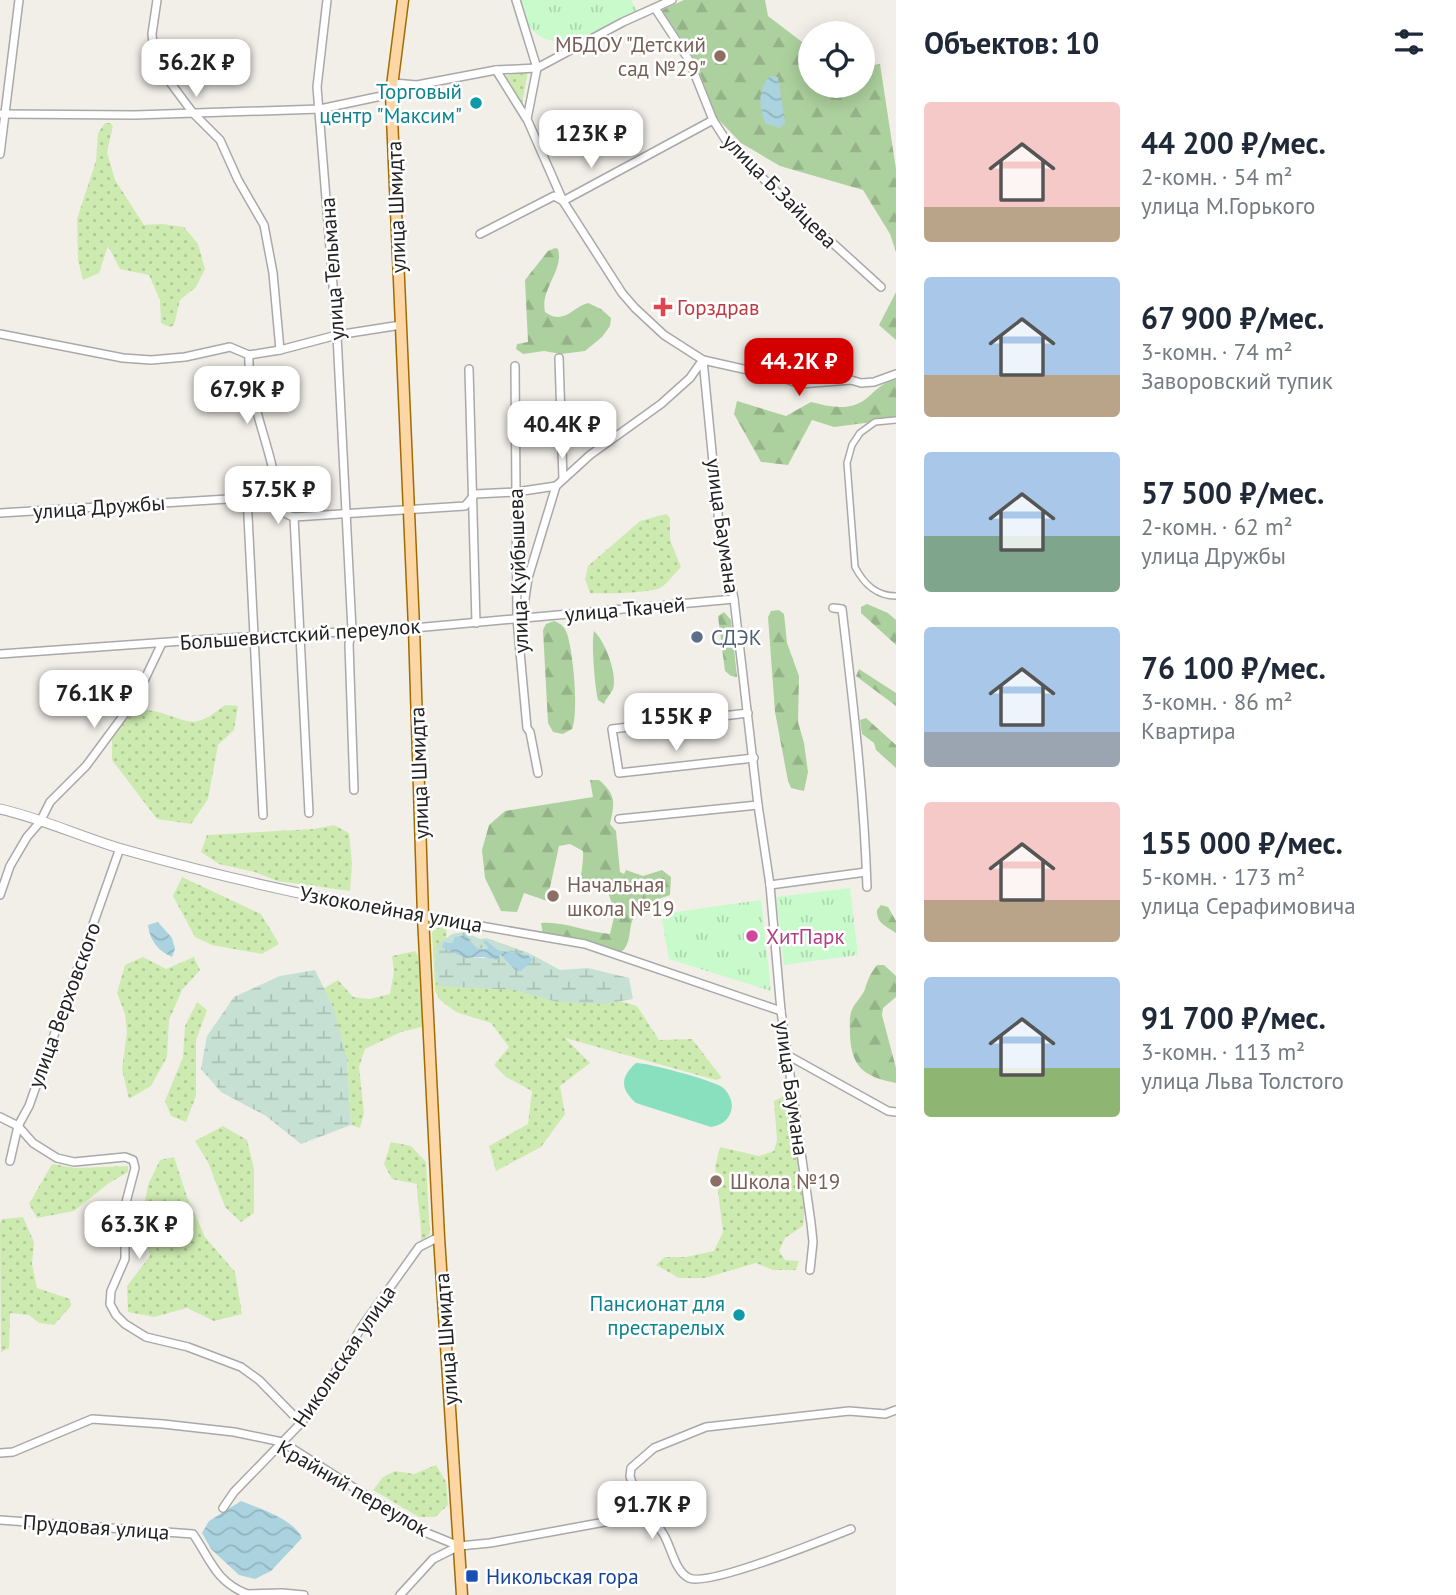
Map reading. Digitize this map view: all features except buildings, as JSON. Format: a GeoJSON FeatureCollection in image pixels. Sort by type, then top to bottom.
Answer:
{"type":"FeatureCollection","features":[{"type":"Feature","properties":{"kind":"main road","name":"улица Шмидта"},"geometry":{"type":"LineString","coordinates":[[403,0],[392,89],[424,916],[439,1237],[462,1595]]}},
{"type":"Feature","properties":{"kind":"street"},"geometry":{"type":"LineString","coordinates":[[0,154],[2,114],[19,0]]}},
{"type":"Feature","properties":{"kind":"street"},"geometry":{"type":"LineString","coordinates":[[158,0],[152,34],[155,62],[193,113],[220,141],[238,180],[264,225],[273,273],[280,350]]}},
{"type":"Feature","properties":{"kind":"street","name":"улица Тельмана"},"geometry":{"type":"LineString","coordinates":[[327,0],[317,87],[348,512],[354,789]]}},
{"type":"Feature","properties":{"kind":"street"},"geometry":{"type":"LineString","coordinates":[[516,0],[537,68],[527,119]]}},
{"type":"Feature","properties":{"kind":"street"},"geometry":{"type":"LineString","coordinates":[[2,114],[320,109],[392,89],[496,70],[537,68],[623,22],[672,0]]}},
{"type":"Feature","properties":{"kind":"street","name":"улица Б.Зайцева"},"geometry":{"type":"LineString","coordinates":[[655,8],[689,60],[713,120],[729,145],[797,212],[881,287]]}},
{"type":"Feature","properties":{"kind":"street"},"geometry":{"type":"LineString","coordinates":[[496,70],[527,119],[563,201],[622,293],[664,335],[703,360],[800,384],[851,380],[860,383],[874,382],[896,374]]}},
{"type":"Feature","properties":{"kind":"street"},"geometry":{"type":"LineString","coordinates":[[563,201],[713,120]]}},
{"type":"Feature","properties":{"kind":"street"},"geometry":{"type":"LineString","coordinates":[[480,234],[554,196],[563,201]]}},
{"type":"Feature","properties":{"kind":"street"},"geometry":{"type":"LineString","coordinates":[[0,334],[122,358],[151,360],[184,358],[230,347],[249,355],[337,335],[401,325]]}},
{"type":"Feature","properties":{"kind":"street"},"geometry":{"type":"LineString","coordinates":[[249,355],[248,374],[276,478],[280,507],[285,515],[294,517],[466,506],[475,494],[556,486]]}},
{"type":"Feature","properties":{"kind":"street"},"geometry":{"type":"LineString","coordinates":[[559,358],[563,479]]}},
{"type":"Feature","properties":{"kind":"street"},"geometry":{"type":"LineString","coordinates":[[520,619],[527,578],[556,486],[590,455],[661,404],[690,378],[703,360]]}},
{"type":"Feature","properties":{"kind":"street","name":"улица Баумана"},"geometry":{"type":"LineString","coordinates":[[703,360],[719,524],[734,599],[770,885],[781,1011],[813,1242],[810,1270]]}},
{"type":"Feature","properties":{"kind":"street","name":"улица Куйбышева"},"geometry":{"type":"LineString","coordinates":[[514,366],[520,619],[527,728],[538,773]]}},
{"type":"Feature","properties":{"kind":"street"},"geometry":{"type":"LineString","coordinates":[[469,369],[476,622]]}},
{"type":"Feature","properties":{"kind":"street"},"geometry":{"type":"LineString","coordinates":[[896,420],[874,422],[860,433],[852,445],[847,463],[855,568],[861,579],[873,590],[887,596],[896,596]]}},
{"type":"Feature","properties":{"kind":"street","name":"улица Дружбы"},"geometry":{"type":"LineString","coordinates":[[0,513],[277,495]]}},
{"type":"Feature","properties":{"kind":"street"},"geometry":{"type":"LineString","coordinates":[[247,496],[263,815]]}},
{"type":"Feature","properties":{"kind":"street"},"geometry":{"type":"LineString","coordinates":[[294,517],[309,813]]}},
{"type":"Feature","properties":{"kind":"street","name":"улица Ткачей"},"geometry":{"type":"LineString","coordinates":[[520,619],[734,599]]}},
{"type":"Feature","properties":{"kind":"street"},"geometry":{"type":"LineString","coordinates":[[833,608],[842,609],[844,621],[863,804],[867,887]]}},
{"type":"Feature","properties":{"kind":"street","name":"Большевистский переулок"},"geometry":{"type":"LineString","coordinates":[[0,654],[255,636],[299,636],[520,619]]}},
{"type":"Feature","properties":{"kind":"street"},"geometry":{"type":"LineString","coordinates":[[0,895],[10,866],[27,837],[40,822],[50,803],[86,766],[126,712],[144,683],[162,643]]}},
{"type":"Feature","properties":{"kind":"street"},"geometry":{"type":"LineString","coordinates":[[748,713],[612,729],[620,774],[754,758]]}},
{"type":"Feature","properties":{"kind":"street"},"geometry":{"type":"LineString","coordinates":[[619,819],[758,806]]}},
{"type":"Feature","properties":{"kind":"street","name":"Узкоколейная улица"},"geometry":{"type":"LineString","coordinates":[[0,809],[120,848],[340,903],[585,944],[781,1011]]}},
{"type":"Feature","properties":{"kind":"street","name":"улица Верховского"},"geometry":{"type":"LineString","coordinates":[[10,1161],[18,1126],[29,1106],[120,848]]}},
{"type":"Feature","properties":{"kind":"street"},"geometry":{"type":"LineString","coordinates":[[770,885],[866,872]]}},
{"type":"Feature","properties":{"kind":"street"},"geometry":{"type":"LineString","coordinates":[[789,1056],[888,1111],[896,1112]]}},
{"type":"Feature","properties":{"kind":"street"},"geometry":{"type":"LineString","coordinates":[[0,1117],[18,1126],[33,1143],[57,1158],[74,1162],[125,1157],[133,1160],[135,1168],[125,1206],[125,1259],[111,1291],[110,1304],[116,1315],[146,1337],[188,1347],[240,1367],[259,1380],[301,1423]]}},
{"type":"Feature","properties":{"kind":"street","name":"Никольская улица"},"geometry":{"type":"LineString","coordinates":[[222,1508],[234,1492],[301,1423],[361,1328],[419,1247],[439,1237]]}},
{"type":"Feature","properties":{"kind":"street"},"geometry":{"type":"LineString","coordinates":[[851,1529],[703,1580],[688,1578],[681,1571],[662,1531],[638,1503],[630,1476],[631,1468],[654,1448],[706,1427],[849,1411],[885,1413],[896,1410]]}},
{"type":"Feature","properties":{"kind":"street","name":"Крайний переулок"},"geometry":{"type":"LineString","coordinates":[[0,1453],[13,1452],[92,1419],[234,1432],[282,1442],[422,1531],[459,1546]]}},
{"type":"Feature","properties":{"kind":"street"},"geometry":{"type":"LineString","coordinates":[[400,1595],[433,1559],[459,1546],[490,1543],[616,1520],[638,1503]]}},
{"type":"Feature","properties":{"kind":"street","name":"Прудовая улица"},"geometry":{"type":"LineString","coordinates":[[0,1520],[193,1534],[220,1578],[244,1594]]}},
{"type":"Feature","properties":{"kind":"street"},"geometry":{"type":"LineString","coordinates":[[244,1594],[304,1595]]}},
{"type":"Feature","properties":{"kind":"green space"},"geometry":{"type":"Polygon","coordinates":[[[521,0],[631,0],[637,10],[579,37],[564,41],[549,40],[537,34],[527,22],[521,0]]]}},
{"type":"Feature","properties":{"kind":"green space"},"geometry":{"type":"Polygon","coordinates":[[[684,0],[765,0],[768,16],[798,39],[798,98],[875,98],[875,65],[880,64],[896,169],[896,252],[890,234],[863,190],[780,166],[741,143],[716,117],[695,60],[662,10],[684,0]]]}},
{"type":"Feature","properties":{"kind":"green space"},"geometry":{"type":"Polygon","coordinates":[[[528,71],[522,105],[505,76],[528,71]]]}},
{"type":"Feature","properties":{"kind":"green space"},"geometry":{"type":"Polygon","coordinates":[[[105,123],[113,126],[107,152],[115,180],[144,225],[184,227],[198,244],[205,269],[196,287],[180,300],[174,325],[170,327],[161,323],[160,300],[149,275],[120,269],[108,246],[99,273],[83,280],[78,260],[77,219],[96,161],[98,133],[105,123]]]}},
{"type":"Feature","properties":{"kind":"green space"},"geometry":{"type":"Polygon","coordinates":[[[558,249],[558,265],[546,296],[545,312],[552,316],[563,316],[588,303],[611,318],[610,326],[602,337],[585,351],[523,354],[516,349],[517,344],[528,342],[525,280],[548,251],[558,249]]]}},
{"type":"Feature","properties":{"kind":"green space"},"geometry":{"type":"Polygon","coordinates":[[[896,292],[896,340],[879,325],[896,292]]]}},
{"type":"Feature","properties":{"kind":"green space"},"geometry":{"type":"Polygon","coordinates":[[[896,379],[896,419],[834,427],[812,420],[788,465],[761,462],[734,414],[737,401],[786,416],[811,402],[834,407],[851,406],[896,379]]]}},
{"type":"Feature","properties":{"kind":"green space"},"geometry":{"type":"Polygon","coordinates":[[[666,514],[670,518],[670,540],[681,567],[668,581],[660,588],[646,591],[590,593],[585,579],[588,566],[640,521],[666,514]]]}},
{"type":"Feature","properties":{"kind":"green space"},"geometry":{"type":"Polygon","coordinates":[[[867,604],[888,613],[896,620],[896,645],[861,613],[861,607],[867,604]]]}},
{"type":"Feature","properties":{"kind":"green space"},"geometry":{"type":"Polygon","coordinates":[[[779,610],[784,614],[787,643],[799,676],[798,722],[808,772],[804,791],[791,788],[788,781],[775,712],[768,617],[771,611],[779,610]]]}},
{"type":"Feature","properties":{"kind":"green space"},"geometry":{"type":"Polygon","coordinates":[[[724,612],[731,620],[737,677],[725,671],[718,616],[724,612]]]}},
{"type":"Feature","properties":{"kind":"green space"},"geometry":{"type":"Polygon","coordinates":[[[554,621],[561,624],[569,639],[574,680],[574,721],[572,729],[563,734],[553,732],[548,723],[543,630],[546,624],[554,621]]]}},
{"type":"Feature","properties":{"kind":"green space"},"geometry":{"type":"Polygon","coordinates":[[[594,631],[606,650],[614,675],[613,689],[604,704],[598,700],[596,686],[594,631]]]}},
{"type":"Feature","properties":{"kind":"green space"},"geometry":{"type":"Polygon","coordinates":[[[859,669],[896,693],[896,706],[856,676],[859,669]]]}},
{"type":"Feature","properties":{"kind":"green space"},"geometry":{"type":"Polygon","coordinates":[[[225,705],[238,706],[234,730],[218,745],[208,799],[191,824],[157,819],[112,760],[112,736],[136,709],[155,711],[193,722],[206,718],[225,705]]]}},
{"type":"Feature","properties":{"kind":"green space"},"geometry":{"type":"Polygon","coordinates":[[[866,718],[896,745],[896,768],[876,750],[874,743],[862,734],[860,720],[866,718]]]}},
{"type":"Feature","properties":{"kind":"green space"},"geometry":{"type":"Polygon","coordinates":[[[590,780],[599,780],[609,790],[613,799],[610,824],[616,831],[620,872],[624,874],[626,870],[643,876],[662,870],[671,877],[670,895],[651,902],[638,911],[627,944],[621,952],[543,934],[541,923],[610,934],[615,913],[607,889],[589,885],[581,888],[583,851],[570,844],[559,846],[547,901],[524,893],[517,912],[501,911],[485,878],[482,850],[489,825],[505,811],[593,797],[590,780]]]}},
{"type":"Feature","properties":{"kind":"green space"},"geometry":{"type":"Polygon","coordinates":[[[334,825],[349,833],[352,863],[350,891],[277,881],[255,872],[219,864],[201,852],[207,835],[314,829],[334,825]]]}},
{"type":"Feature","properties":{"kind":"green space"},"geometry":{"type":"Polygon","coordinates":[[[182,877],[261,914],[279,944],[262,954],[212,945],[195,937],[173,896],[182,877]]]}},
{"type":"Feature","properties":{"kind":"green space"},"geometry":{"type":"Polygon","coordinates":[[[850,888],[858,955],[784,965],[776,897],[850,888]]]}},
{"type":"Feature","properties":{"kind":"green space"},"geometry":{"type":"Polygon","coordinates":[[[761,900],[771,991],[669,959],[661,914],[761,900]]]}},
{"type":"Feature","properties":{"kind":"green space"},"geometry":{"type":"Polygon","coordinates":[[[881,905],[888,907],[896,921],[896,933],[878,918],[877,910],[881,905]]]}},
{"type":"Feature","properties":{"kind":"green space"},"geometry":{"type":"Polygon","coordinates":[[[440,926],[447,931],[444,949],[637,1006],[659,1040],[692,1039],[722,1078],[716,1080],[565,1038],[590,1063],[560,1086],[565,1114],[541,1147],[496,1171],[489,1146],[528,1124],[532,1091],[506,1077],[494,1065],[509,1047],[491,1023],[456,1012],[440,1000],[435,991],[432,932],[440,926]]]}},
{"type":"Feature","properties":{"kind":"green space"},"geometry":{"type":"Polygon","coordinates":[[[465,932],[480,939],[486,938],[529,953],[560,970],[588,968],[629,978],[633,999],[603,1004],[557,1002],[514,990],[438,986],[435,970],[437,945],[452,934],[465,932]],[[469,938],[452,943],[444,942],[465,958],[494,958],[499,954],[506,958],[515,970],[515,953],[498,950],[486,940],[489,947],[487,949],[477,948],[469,938]]]}},
{"type":"Feature","properties":{"kind":"green space"},"geometry":{"type":"Polygon","coordinates":[[[415,951],[422,976],[422,1027],[401,1032],[365,1049],[359,1067],[364,1113],[360,1128],[351,1125],[347,1059],[311,996],[338,980],[353,997],[369,999],[390,994],[394,971],[392,956],[415,951]]]}},
{"type":"Feature","properties":{"kind":"green space"},"geometry":{"type":"Polygon","coordinates":[[[143,957],[166,969],[194,957],[200,970],[182,990],[169,1020],[167,1057],[151,1086],[129,1099],[122,1069],[127,1032],[125,1014],[117,993],[125,965],[143,957]]]}},
{"type":"Feature","properties":{"kind":"green space"},"geometry":{"type":"Polygon","coordinates":[[[877,965],[884,965],[896,976],[896,997],[883,1008],[882,1015],[896,1068],[896,1083],[875,1077],[861,1069],[851,1045],[851,1012],[877,965]]]}},
{"type":"Feature","properties":{"kind":"green space"},"geometry":{"type":"Polygon","coordinates":[[[315,970],[334,1009],[347,1059],[351,1125],[301,1144],[266,1116],[221,1092],[201,1069],[207,1036],[234,997],[280,976],[315,970]]]}},
{"type":"Feature","properties":{"kind":"green space"},"geometry":{"type":"Polygon","coordinates":[[[197,1002],[207,1010],[196,1040],[196,1096],[186,1122],[171,1116],[165,1101],[183,1057],[185,1026],[197,1002]]]}},
{"type":"Feature","properties":{"kind":"green space"},"geometry":{"type":"Polygon","coordinates":[[[636,1063],[680,1072],[722,1087],[731,1101],[730,1115],[720,1124],[711,1127],[636,1103],[627,1093],[624,1083],[627,1073],[636,1063]]]}},
{"type":"Feature","properties":{"kind":"green space"},"geometry":{"type":"Polygon","coordinates":[[[784,1096],[789,1103],[805,1208],[803,1226],[785,1238],[779,1251],[785,1260],[799,1261],[796,1270],[773,1270],[756,1263],[705,1278],[679,1278],[656,1265],[665,1257],[686,1257],[714,1251],[723,1232],[715,1167],[720,1147],[759,1156],[774,1151],[777,1140],[774,1101],[784,1096]]]}},
{"type":"Feature","properties":{"kind":"green space"},"geometry":{"type":"Polygon","coordinates":[[[223,1126],[247,1140],[254,1169],[254,1213],[241,1222],[225,1207],[208,1162],[195,1141],[223,1126]]]}},
{"type":"Feature","properties":{"kind":"green space"},"geometry":{"type":"Polygon","coordinates":[[[391,1142],[411,1146],[426,1162],[430,1234],[421,1241],[417,1184],[392,1179],[384,1164],[391,1142]]]}},
{"type":"Feature","properties":{"kind":"green space"},"geometry":{"type":"Polygon","coordinates":[[[174,1157],[187,1197],[205,1237],[235,1272],[242,1314],[214,1321],[187,1308],[154,1317],[128,1312],[127,1286],[150,1256],[141,1223],[148,1185],[160,1160],[174,1157]]]}},
{"type":"Feature","properties":{"kind":"green space"},"geometry":{"type":"Polygon","coordinates":[[[52,1164],[76,1168],[128,1166],[128,1172],[109,1183],[74,1211],[37,1218],[29,1204],[52,1164]]]}},
{"type":"Feature","properties":{"kind":"green space"},"geometry":{"type":"Polygon","coordinates":[[[23,1217],[34,1242],[32,1264],[37,1288],[70,1299],[71,1306],[54,1325],[39,1323],[29,1315],[10,1313],[9,1348],[1,1352],[0,1223],[2,1219],[23,1217]]]}},
{"type":"Feature","properties":{"kind":"green space"},"geometry":{"type":"Polygon","coordinates":[[[436,1465],[446,1482],[448,1505],[435,1517],[419,1517],[373,1490],[383,1477],[395,1471],[414,1474],[436,1465]]]}},
{"type":"Feature","properties":{"kind":"water"},"geometry":{"type":"Polygon","coordinates":[[[770,76],[778,77],[785,123],[779,128],[765,123],[761,111],[761,93],[770,76]]]}},
{"type":"Feature","properties":{"kind":"water"},"geometry":{"type":"Polygon","coordinates":[[[158,922],[172,938],[175,949],[172,957],[159,948],[151,936],[148,925],[158,922]]]}},
{"type":"Feature","properties":{"kind":"water"},"geometry":{"type":"Polygon","coordinates":[[[466,935],[477,948],[487,949],[483,942],[486,940],[498,950],[528,955],[533,960],[521,971],[515,970],[500,954],[498,960],[465,958],[442,947],[444,942],[452,943],[455,937],[466,935]]]}},
{"type":"Feature","properties":{"kind":"water"},"geometry":{"type":"Polygon","coordinates":[[[241,1501],[284,1520],[302,1538],[271,1571],[255,1579],[239,1575],[211,1549],[202,1533],[209,1521],[241,1501]]]}},
{"type":"Feature","properties":{"kind":"place","name":"МБДОУ \"Детский сад №29\""},"geometry":{"type":"Point","coordinates":[720,56]}},
{"type":"Feature","properties":{"kind":"place","name":"Торговый центр \"Максим\""},"geometry":{"type":"Point","coordinates":[476,103]}},
{"type":"Feature","properties":{"kind":"place","name":"Горздрав"},"geometry":{"type":"Point","coordinates":[663,307]}},
{"type":"Feature","properties":{"kind":"place","name":"СДЭК"},"geometry":{"type":"Point","coordinates":[697,637]}},
{"type":"Feature","properties":{"kind":"place","name":"Начальная школа №19"},"geometry":{"type":"Point","coordinates":[553,896]}},
{"type":"Feature","properties":{"kind":"place","name":"ХитПарк"},"geometry":{"type":"Point","coordinates":[752,936]}},
{"type":"Feature","properties":{"kind":"place","name":"Школа №19"},"geometry":{"type":"Point","coordinates":[716,1181]}},
{"type":"Feature","properties":{"kind":"place","name":"Пансионат для престарелых"},"geometry":{"type":"Point","coordinates":[739,1315]}},
{"type":"Feature","properties":{"kind":"place","name":"Никольская гора"},"geometry":{"type":"Point","coordinates":[472,1576]}}]}
